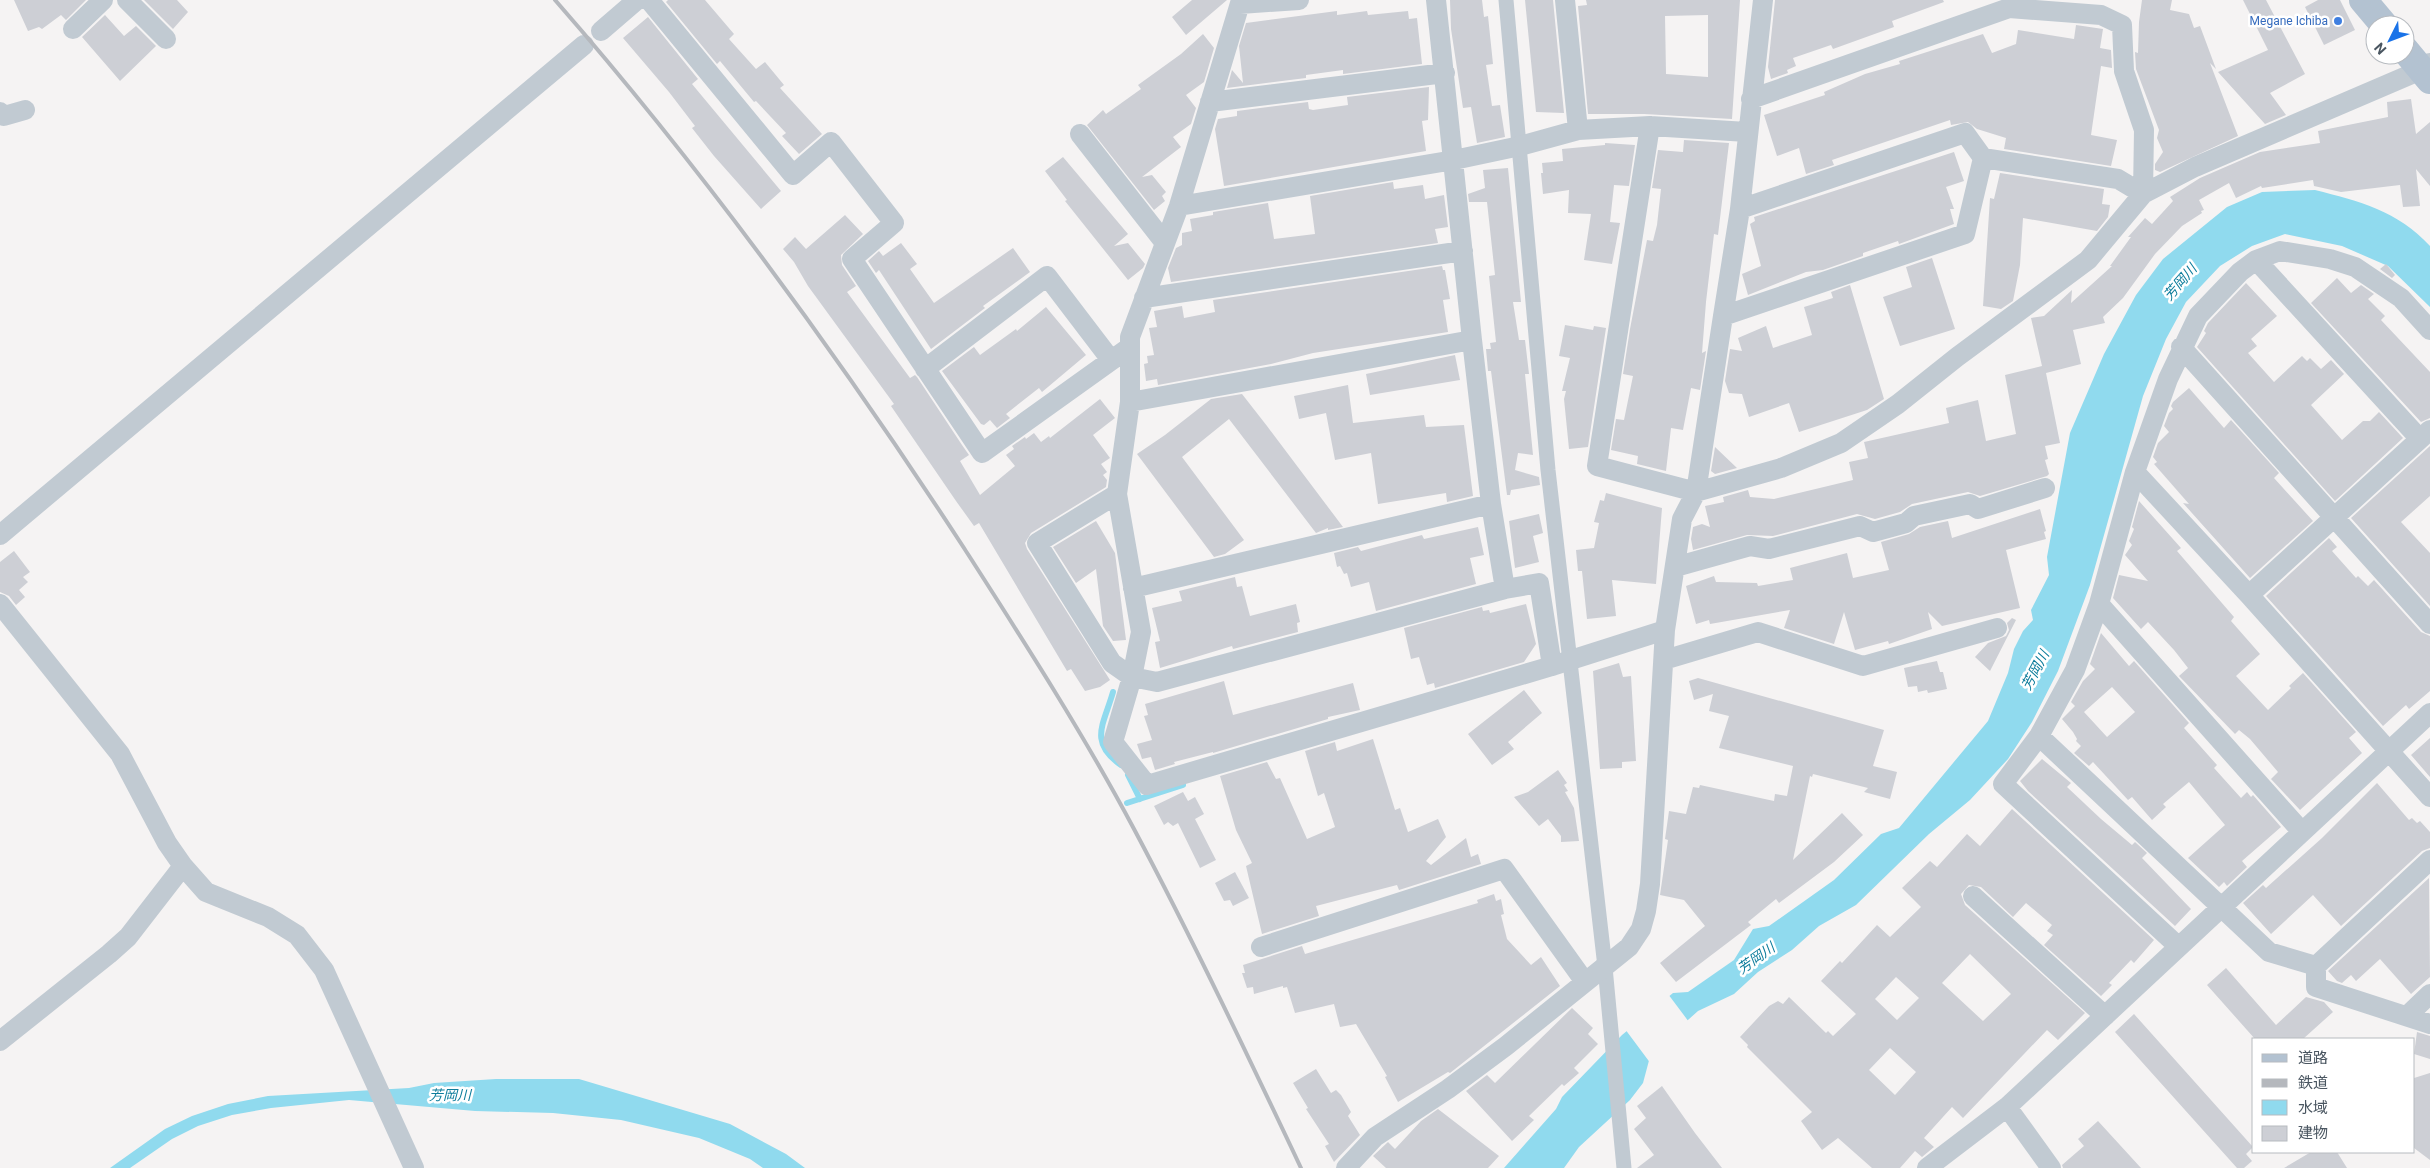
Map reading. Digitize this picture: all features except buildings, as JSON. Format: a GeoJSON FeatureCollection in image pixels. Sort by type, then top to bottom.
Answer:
{"type":"FeatureCollection","features":[{"type":"Feature","properties":{"kind":"main road"},"geometry":{"type":"LineString","coordinates":[[2363,0],[2376,15]]}},
{"type":"Feature","properties":{"kind":"street"},"geometry":{"type":"LineString","coordinates":[[73,29],[103,0]]}},
{"type":"Feature","properties":{"kind":"street"},"geometry":{"type":"LineString","coordinates":[[127,0],[166,39]]}},
{"type":"Feature","properties":{"kind":"street"},"geometry":{"type":"LineString","coordinates":[[600,31],[637,0]]}},
{"type":"Feature","properties":{"kind":"street"},"geometry":{"type":"LineString","coordinates":[[649,0],[793,175],[831,142],[894,223],[852,259],[982,453],[1130,346]]}},
{"type":"Feature","properties":{"kind":"street"},"geometry":{"type":"LineString","coordinates":[[1299,0],[1241,2],[1179,206],[1130,337],[1130,402],[1117,494],[1140,632],[1132,678],[1113,742],[1147,785],[1561,663],[1665,630]]}},
{"type":"Feature","properties":{"kind":"street"},"geometry":{"type":"LineString","coordinates":[[1436,0],[1491,504],[1505,589]]}},
{"type":"Feature","properties":{"kind":"street"},"geometry":{"type":"LineString","coordinates":[[1506,0],[1548,470],[1561,663],[1604,967],[1624,1168]]}},
{"type":"Feature","properties":{"kind":"street"},"geometry":{"type":"LineString","coordinates":[[1566,0],[1578,130]]}},
{"type":"Feature","properties":{"kind":"street"},"geometry":{"type":"LineString","coordinates":[[1346,1168],[1375,1137],[1448,1090],[1629,947],[1641,928],[1650,884],[1665,630],[1682,519],[1696,492],[1740,209],[1763,0]]}},
{"type":"Feature","properties":{"kind":"street"},"geometry":{"type":"LineString","coordinates":[[1751,99],[2009,8],[2102,15],[2122,25],[2124,71],[2144,130],[2143,194]]}},
{"type":"Feature","properties":{"kind":"street"},"geometry":{"type":"LineString","coordinates":[[0,535],[584,45]]}},
{"type":"Feature","properties":{"kind":"street"},"geometry":{"type":"LineString","coordinates":[[1650,126],[1597,466],[1696,492],[1781,468],[1841,443],[1898,404],[1957,357],[2088,260],[2143,194],[2195,167],[2422,66]]}},
{"type":"Feature","properties":{"kind":"street"},"geometry":{"type":"LineString","coordinates":[[1210,102],[1445,73]]}},
{"type":"Feature","properties":{"kind":"street"},"geometry":{"type":"LineString","coordinates":[[0,112],[4,116],[25,110]]}},
{"type":"Feature","properties":{"kind":"street"},"geometry":{"type":"LineString","coordinates":[[1179,206],[1454,160],[1520,146],[1578,130],[1650,126],[1747,132]]}},
{"type":"Feature","properties":{"kind":"street"},"geometry":{"type":"LineString","coordinates":[[1740,209],[1964,133],[1982,158],[2118,179],[2143,194]]}},
{"type":"Feature","properties":{"kind":"street"},"geometry":{"type":"LineString","coordinates":[[1080,134],[1165,243]]}},
{"type":"Feature","properties":{"kind":"street"},"geometry":{"type":"LineString","coordinates":[[1723,316],[1965,234],[1982,158]]}},
{"type":"Feature","properties":{"kind":"street"},"geometry":{"type":"LineString","coordinates":[[1144,298],[1463,251]]}},
{"type":"Feature","properties":{"kind":"street"},"geometry":{"type":"LineString","coordinates":[[2179,947],[2004,784],[2038,736],[2075,670],[2099,604],[2135,472],[2181,347],[2198,316],[2240,272],[2256,260],[2280,251],[2330,258],[2355,267],[2401,298],[2430,330]]}},
{"type":"Feature","properties":{"kind":"street"},"geometry":{"type":"LineString","coordinates":[[2249,595],[2425,435],[2256,260]]}},
{"type":"Feature","properties":{"kind":"street"},"geometry":{"type":"LineString","coordinates":[[926,369],[1047,276],[1111,360]]}},
{"type":"Feature","properties":{"kind":"street"},"geometry":{"type":"LineString","coordinates":[[1130,402],[1472,340]]}},
{"type":"Feature","properties":{"kind":"street"},"geometry":{"type":"LineString","coordinates":[[2181,347],[2430,624]]}},
{"type":"Feature","properties":{"kind":"street"},"geometry":{"type":"LineString","coordinates":[[2135,472],[2249,595],[2430,797]]}},
{"type":"Feature","properties":{"kind":"street"},"geometry":{"type":"LineString","coordinates":[[1675,567],[1750,546],[1769,549],[1860,526],[1873,532],[1906,523],[1914,516],[1970,504],[1978,508],[2045,488]]}},
{"type":"Feature","properties":{"kind":"street"},"geometry":{"type":"LineString","coordinates":[[1117,494],[1037,543],[1112,663],[1132,678],[1157,682],[1505,589],[1539,583],[1561,663]]}},
{"type":"Feature","properties":{"kind":"street"},"geometry":{"type":"LineString","coordinates":[[1133,588],[1491,504]]}},
{"type":"Feature","properties":{"kind":"street"},"geometry":{"type":"LineString","coordinates":[[0,604],[120,754],[163,836],[182,866],[206,892],[275,921],[298,935],[312,951],[324,970],[414,1168]]}},
{"type":"Feature","properties":{"kind":"street"},"geometry":{"type":"LineString","coordinates":[[2099,604],[2302,832]]}},
{"type":"Feature","properties":{"kind":"street"},"geometry":{"type":"LineString","coordinates":[[1664,660],[1758,632],[1863,666],[1998,628]]}},
{"type":"Feature","properties":{"kind":"street"},"geometry":{"type":"LineString","coordinates":[[1927,1168],[2007,1107],[2430,713]]}},
{"type":"Feature","properties":{"kind":"street"},"geometry":{"type":"LineString","coordinates":[[2038,736],[2269,952],[2316,966]]}},
{"type":"Feature","properties":{"kind":"street"},"geometry":{"type":"LineString","coordinates":[[2430,860],[2316,966],[2316,987],[2430,1024]]}},
{"type":"Feature","properties":{"kind":"street"},"geometry":{"type":"LineString","coordinates":[[0,1041],[128,937],[182,866]]}},
{"type":"Feature","properties":{"kind":"street"},"geometry":{"type":"LineString","coordinates":[[1261,947],[1504,870],[1585,982]]}},
{"type":"Feature","properties":{"kind":"street"},"geometry":{"type":"LineString","coordinates":[[1973,896],[2105,1016]]}},
{"type":"Feature","properties":{"kind":"street"},"geometry":{"type":"LineString","coordinates":[[2407,1016],[2430,994]]}},
{"type":"Feature","properties":{"kind":"street"},"geometry":{"type":"LineString","coordinates":[[2007,1107],[2052,1168]]}},
{"type":"Feature","properties":{"kind":"water","name":"芳岡川"},"geometry":{"type":"Polygon","coordinates":[[[2315,190],[2347,198],[2377,209],[2405,224],[2430,246],[2430,307],[2388,266],[2342,246],[2285,234],[2252,246],[2220,266],[2186,302],[2166,339],[2143,396],[2090,585],[2058,671],[2032,722],[2008,759],[1970,800],[1929,834],[1856,905],[1819,926],[1792,950],[1758,972],[1734,994],[1698,1011],[1651,1053],[1643,1083],[1630,1100],[1579,1147],[1564,1168],[1504,1168],[1556,1109],[1562,1097],[1622,1035],[1673,993],[1688,992],[1734,960],[1753,929],[1769,926],[1834,880],[1881,834],[1899,828],[1988,721],[2008,673],[2014,649],[2023,631],[2033,620],[2031,610],[2049,575],[2047,557],[2070,433],[2104,354],[2136,295],[2163,259],[2227,207],[2262,192],[2315,190]]]}},
{"type":"Feature","properties":{"kind":"water","name":"芳岡川"},"geometry":{"type":"Polygon","coordinates":[[[496,1079],[579,1079],[730,1124],[786,1154],[805,1168],[763,1168],[750,1159],[699,1138],[621,1120],[553,1113],[475,1111],[349,1100],[271,1108],[232,1115],[198,1126],[172,1139],[130,1168],[110,1168],[165,1129],[192,1116],[228,1104],[268,1096],[409,1088],[434,1083],[496,1079]]]}},
{"type":"Feature","properties":{"kind":"pier"},"geometry":{"type":"Polygon","coordinates":[[[1668,994],[1689,1022],[1653,1055],[1651,1064],[1625,1029],[1668,994]]]}},
{"type":"Feature","properties":{"kind":"waterway"},"geometry":{"type":"LineString","coordinates":[[1113,692],[1101,732],[1105,748],[1111,757],[1121,765]]}},
{"type":"Feature","properties":{"kind":"waterway"},"geometry":{"type":"LineString","coordinates":[[1128,775],[1140,799]]}},
{"type":"Feature","properties":{"kind":"waterway"},"geometry":{"type":"LineString","coordinates":[[1127,803],[1183,785]]}},
{"type":"Feature","properties":{"kind":"railway"},"geometry":{"type":"LineString","coordinates":[[555,0],[665,132],[769,267],[869,406],[964,548],[1073,722],[1134,829],[1199,955],[1301,1168]]}},
{"type":"Feature","properties":{"kind":"place","name":"Megane Ichiba"},"geometry":{"type":"Point","coordinates":[2338,21]}}]}
